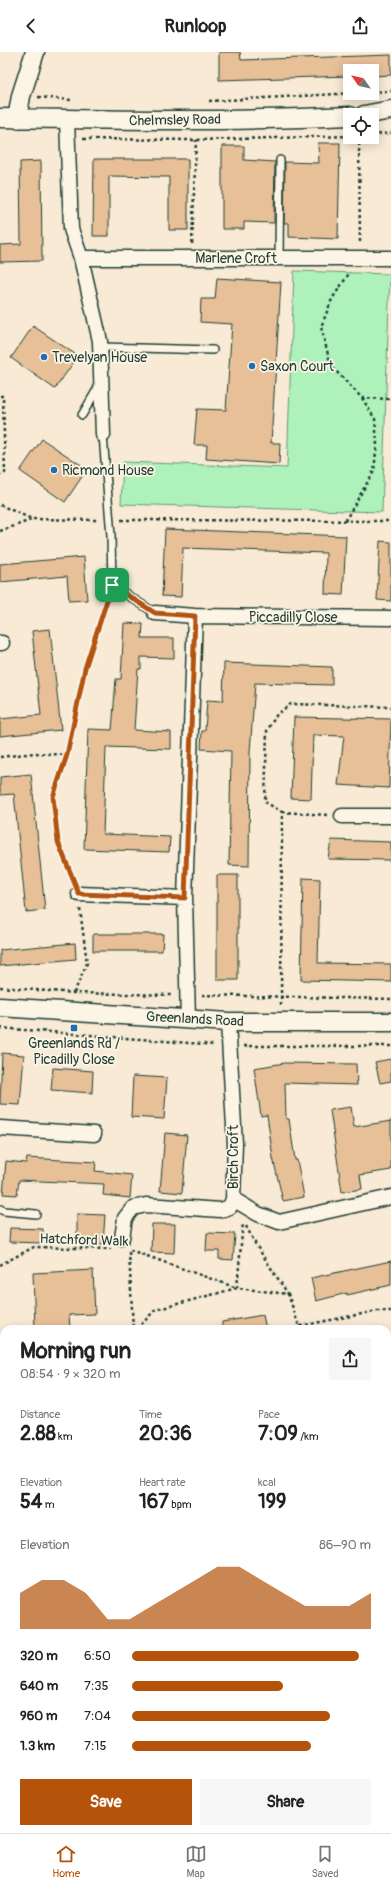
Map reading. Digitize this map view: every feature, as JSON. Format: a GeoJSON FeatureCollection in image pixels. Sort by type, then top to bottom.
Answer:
{"type":"FeatureCollection","features":[{"type":"Feature","properties":{"kind":"street"},"geometry":{"type":"LineString","coordinates":[[8,119],[21,96],[35,52]]}},
{"type":"Feature","properties":{"kind":"street"},"geometry":{"type":"LineString","coordinates":[[379,112],[391,110]]}},
{"type":"Feature","properties":{"kind":"street","name":"Chelmsley Road"},"geometry":{"type":"LineString","coordinates":[[8,119],[288,120],[343,116]]}},
{"type":"Feature","properties":{"kind":"street"},"geometry":{"type":"LineString","coordinates":[[67,120],[71,229],[81,258],[100,347],[103,435]]}},
{"type":"Feature","properties":{"kind":"street","name":"Marlene Croft"},"geometry":{"type":"LineString","coordinates":[[81,258],[391,258]]}},
{"type":"Feature","properties":{"kind":"street","name":"Piccadilly Close"},"geometry":{"type":"LineString","coordinates":[[155,613],[195,616],[391,618]]}},
{"type":"Feature","properties":{"kind":"street"},"geometry":{"type":"LineString","coordinates":[[188,1020],[185,898],[195,616]]}},
{"type":"Feature","properties":{"kind":"street"},"geometry":{"type":"LineString","coordinates":[[342,816],[391,816]]}},
{"type":"Feature","properties":{"kind":"street"},"geometry":{"type":"LineString","coordinates":[[79,894],[185,898]]}},
{"type":"Feature","properties":{"kind":"street","name":"Greenlands Road"},"geometry":{"type":"LineString","coordinates":[[0,1007],[228,1022],[391,1022]]}},
{"type":"Feature","properties":{"kind":"street","name":"Birch Croft"},"geometry":{"type":"LineString","coordinates":[[228,1022],[235,1144],[233,1199],[258,1214],[279,1222],[391,1197]]}},
{"type":"Feature","properties":{"kind":"street"},"geometry":{"type":"LineString","coordinates":[[0,1128],[94,1134]]}},
{"type":"Feature","properties":{"kind":"street"},"geometry":{"type":"LineString","coordinates":[[125,1244],[125,1218],[133,1208],[146,1205],[221,1210],[230,1207],[233,1199]]}},
{"type":"Feature","properties":{"kind":"lane"},"geometry":{"type":"LineString","coordinates":[[279,258],[280,160]]}},
{"type":"Feature","properties":{"kind":"lane"},"geometry":{"type":"LineString","coordinates":[[100,347],[213,350]]}},
{"type":"Feature","properties":{"kind":"lane"},"geometry":{"type":"LineString","coordinates":[[82,415],[102,383]]}},
{"type":"Feature","properties":{"kind":"lane"},"geometry":{"type":"LineString","coordinates":[[103,435],[110,520],[112,585],[155,613]]}},
{"type":"Feature","properties":{"kind":"lane"},"geometry":{"type":"LineString","coordinates":[[0,1209],[4,1211],[36,1214]]}},
{"type":"Feature","properties":{"kind":"path"},"geometry":{"type":"LineString","coordinates":[[379,92],[391,91]]}},
{"type":"Feature","properties":{"kind":"path"},"geometry":{"type":"LineString","coordinates":[[202,101],[343,94]]}},
{"type":"Feature","properties":{"kind":"path"},"geometry":{"type":"LineString","coordinates":[[21,96],[73,100]]}},
{"type":"Feature","properties":{"kind":"path"},"geometry":{"type":"LineString","coordinates":[[379,134],[391,133]]}},
{"type":"Feature","properties":{"kind":"path"},"geometry":{"type":"LineString","coordinates":[[192,258],[196,140]]}},
{"type":"Feature","properties":{"kind":"path"},"geometry":{"type":"LineString","coordinates":[[345,521],[374,471],[377,442],[375,419],[362,398],[331,366],[321,327],[332,300],[360,258],[360,144]]}},
{"type":"Feature","properties":{"kind":"path"},"geometry":{"type":"LineString","coordinates":[[0,396],[3,396],[5,473],[0,475]]}},
{"type":"Feature","properties":{"kind":"path"},"geometry":{"type":"LineString","coordinates":[[362,398],[391,399]]}},
{"type":"Feature","properties":{"kind":"path"},"geometry":{"type":"LineString","coordinates":[[0,505],[32,520]]}},
{"type":"Feature","properties":{"kind":"path"},"geometry":{"type":"LineString","coordinates":[[0,531],[32,520],[391,521]]}},
{"type":"Feature","properties":{"kind":"path"},"geometry":{"type":"LineString","coordinates":[[74,993],[87,964],[79,894],[58,842],[53,797],[67,755],[85,668],[112,585]]}},
{"type":"Feature","properties":{"kind":"path"},"geometry":{"type":"LineString","coordinates":[[342,816],[282,812],[265,802],[267,731],[277,714],[291,704],[391,707]]}},
{"type":"Feature","properties":{"kind":"path"},"geometry":{"type":"LineString","coordinates":[[0,757],[35,754],[67,755]]}},
{"type":"Feature","properties":{"kind":"path"},"geometry":{"type":"LineString","coordinates":[[281,1022],[282,812]]}},
{"type":"Feature","properties":{"kind":"path"},"geometry":{"type":"LineString","coordinates":[[0,1028],[229,1046],[391,1046]]}},
{"type":"Feature","properties":{"kind":"path"},"geometry":{"type":"LineString","coordinates":[[237,1288],[243,1220],[256,1245],[288,1294],[299,1325]]}},
{"type":"Feature","properties":{"kind":"path"},"geometry":{"type":"LineString","coordinates":[[125,1244],[133,1325]]}},
{"type":"Feature","properties":{"kind":"path","name":"Hatchford Walk"},"geometry":{"type":"LineString","coordinates":[[125,1244],[237,1288]]}},
{"type":"Feature","properties":{"kind":"path","name":"Hatchford Walk"},"geometry":{"type":"LineString","coordinates":[[0,1265],[34,1247],[113,1249]]}},
{"type":"Feature","properties":{"kind":"path"},"geometry":{"type":"LineString","coordinates":[[141,1325],[155,1310],[237,1288],[288,1294]]}},
{"type":"Feature","properties":{"kind":"path"},"geometry":{"type":"LineString","coordinates":[[314,1325],[377,1311],[391,1311]]}},
{"type":"Feature","properties":{"kind":"green space"},"geometry":{"type":"Polygon","coordinates":[[[294,271],[390,274],[382,512],[121,504],[123,462],[287,468],[294,271]]]}},
{"type":"Feature","properties":{"kind":"building"},"geometry":{"type":"Polygon","coordinates":[[[219,52],[240,52],[241,60],[391,55],[391,75],[379,76],[379,64],[343,64],[343,76],[219,80],[219,52]]]}},
{"type":"Feature","properties":{"kind":"building"},"geometry":{"type":"Polygon","coordinates":[[[318,143],[340,143],[338,239],[289,237],[289,223],[284,223],[285,162],[319,163],[318,143]]]}},
{"type":"Feature","properties":{"kind":"building"},"geometry":{"type":"Polygon","coordinates":[[[222,146],[244,146],[244,160],[275,162],[274,223],[244,222],[244,229],[222,229],[222,146]]]}},
{"type":"Feature","properties":{"kind":"building"},"geometry":{"type":"Polygon","coordinates":[[[94,159],[188,159],[188,230],[169,230],[169,177],[109,176],[109,236],[93,236],[94,159]]]}},
{"type":"Feature","properties":{"kind":"building"},"geometry":{"type":"Polygon","coordinates":[[[41,161],[42,261],[0,262],[0,245],[21,244],[20,162],[41,161]]]}},
{"type":"Feature","properties":{"kind":"building","name":"Saxon Court"},"geometry":{"type":"Polygon","coordinates":[[[217,278],[281,282],[271,443],[280,443],[279,464],[206,459],[207,445],[194,445],[197,409],[226,410],[232,324],[200,322],[201,299],[215,299],[217,278]]]}},
{"type":"Feature","properties":{"kind":"building","name":"Trevelyan House"},"geometry":{"type":"Polygon","coordinates":[[[33,326],[78,356],[55,389],[11,358],[33,326]]]}},
{"type":"Feature","properties":{"kind":"building","name":"Ricmond House"},"geometry":{"type":"Polygon","coordinates":[[[42,439],[87,469],[65,502],[20,471],[42,439]]]}},
{"type":"Feature","properties":{"kind":"building"},"geometry":{"type":"Polygon","coordinates":[[[165,529],[346,536],[343,595],[325,594],[326,553],[183,548],[181,597],[162,596],[165,529]]]}},
{"type":"Feature","properties":{"kind":"building"},"geometry":{"type":"Polygon","coordinates":[[[380,541],[391,542],[391,601],[377,600],[380,541]]]}},
{"type":"Feature","properties":{"kind":"building"},"geometry":{"type":"Polygon","coordinates":[[[84,557],[87,600],[69,601],[67,576],[0,582],[0,564],[84,557]]]}},
{"type":"Feature","properties":{"kind":"building"},"geometry":{"type":"Polygon","coordinates":[[[124,623],[143,624],[142,638],[174,638],[174,658],[141,657],[141,669],[138,669],[134,730],[171,732],[171,749],[106,747],[103,834],[170,837],[169,852],[84,849],[88,729],[112,730],[116,679],[121,679],[124,623]]]}},
{"type":"Feature","properties":{"kind":"building"},"geometry":{"type":"Polygon","coordinates":[[[50,629],[61,730],[0,736],[0,719],[41,715],[32,631],[50,629]]]}},
{"type":"Feature","properties":{"kind":"building"},"geometry":{"type":"Polygon","coordinates":[[[224,663],[332,667],[332,685],[255,683],[250,752],[249,866],[229,865],[231,751],[201,749],[202,731],[205,731],[207,700],[223,701],[224,663]]]}},
{"type":"Feature","properties":{"kind":"building"},"geometry":{"type":"Polygon","coordinates":[[[294,717],[391,719],[389,788],[338,785],[344,736],[313,735],[311,799],[291,798],[294,717]]]}},
{"type":"Feature","properties":{"kind":"building"},"geometry":{"type":"Polygon","coordinates":[[[31,774],[45,910],[26,912],[14,794],[0,795],[0,777],[31,774]]]}},
{"type":"Feature","properties":{"kind":"building"},"geometry":{"type":"Polygon","coordinates":[[[331,840],[391,842],[391,860],[328,859],[331,840]]]}},
{"type":"Feature","properties":{"kind":"building"},"geometry":{"type":"Polygon","coordinates":[[[217,875],[238,875],[238,980],[217,980],[217,875]]]}},
{"type":"Feature","properties":{"kind":"building"},"geometry":{"type":"Polygon","coordinates":[[[303,878],[320,879],[318,963],[391,964],[391,982],[301,980],[303,878]]]}},
{"type":"Feature","properties":{"kind":"building"},"geometry":{"type":"Polygon","coordinates":[[[93,934],[163,934],[162,951],[93,951],[93,934]]]}},
{"type":"Feature","properties":{"kind":"building"},"geometry":{"type":"Polygon","coordinates":[[[75,943],[76,959],[0,966],[0,950],[75,943]]]}},
{"type":"Feature","properties":{"kind":"building"},"geometry":{"type":"Polygon","coordinates":[[[2,1053],[24,1055],[20,1105],[0,1104],[2,1053]]]}},
{"type":"Feature","properties":{"kind":"building"},"geometry":{"type":"Polygon","coordinates":[[[391,1059],[391,1081],[380,1083],[375,1062],[391,1059]]]}},
{"type":"Feature","properties":{"kind":"building"},"geometry":{"type":"Polygon","coordinates":[[[285,1063],[356,1064],[357,1085],[285,1083],[286,1119],[289,1119],[295,1160],[297,1160],[304,1197],[283,1201],[273,1158],[267,1115],[261,1116],[254,1068],[285,1063]]]}},
{"type":"Feature","properties":{"kind":"building"},"geometry":{"type":"Polygon","coordinates":[[[53,1068],[93,1071],[92,1093],[51,1090],[53,1068]]]}},
{"type":"Feature","properties":{"kind":"building"},"geometry":{"type":"Polygon","coordinates":[[[133,1076],[167,1078],[164,1119],[131,1117],[133,1076]]]}},
{"type":"Feature","properties":{"kind":"building"},"geometry":{"type":"Polygon","coordinates":[[[351,1107],[354,1127],[391,1121],[391,1170],[360,1175],[362,1189],[342,1192],[330,1110],[351,1107]]]}},
{"type":"Feature","properties":{"kind":"building"},"geometry":{"type":"Polygon","coordinates":[[[165,1133],[187,1135],[182,1193],[160,1191],[165,1133]]]}},
{"type":"Feature","properties":{"kind":"building"},"geometry":{"type":"Polygon","coordinates":[[[27,1158],[96,1162],[95,1171],[132,1175],[130,1198],[103,1195],[104,1184],[19,1180],[17,1195],[3,1194],[6,1161],[26,1163],[27,1158]]]}},
{"type":"Feature","properties":{"kind":"building"},"geometry":{"type":"Polygon","coordinates":[[[77,1214],[105,1215],[103,1244],[77,1242],[77,1214]]]}},
{"type":"Feature","properties":{"kind":"building"},"geometry":{"type":"Polygon","coordinates":[[[152,1224],[175,1224],[174,1253],[151,1252],[152,1224]]]}},
{"type":"Feature","properties":{"kind":"building"},"geometry":{"type":"Polygon","coordinates":[[[10,1228],[43,1229],[43,1243],[9,1242],[10,1228]]]}},
{"type":"Feature","properties":{"kind":"building"},"geometry":{"type":"Polygon","coordinates":[[[207,1233],[235,1234],[233,1260],[219,1259],[219,1251],[206,1251],[207,1233]]]}},
{"type":"Feature","properties":{"kind":"building"},"geometry":{"type":"Polygon","coordinates":[[[391,1261],[391,1285],[347,1295],[347,1293],[316,1301],[311,1278],[391,1261]]]}},
{"type":"Feature","properties":{"kind":"building"},"geometry":{"type":"Polygon","coordinates":[[[93,1270],[95,1314],[69,1315],[70,1325],[35,1325],[33,1273],[93,1270]]]}},
{"type":"Feature","properties":{"kind":"building"},"geometry":{"type":"Polygon","coordinates":[[[263,1315],[265,1325],[222,1325],[222,1322],[263,1315]]]}},
{"type":"Feature","properties":{"kind":"place","name":"Trevelyan House"},"geometry":{"type":"Point","coordinates":[44,357]}},
{"type":"Feature","properties":{"kind":"place","name":"Saxon Court"},"geometry":{"type":"Point","coordinates":[252,366]}},
{"type":"Feature","properties":{"kind":"place","name":"Ricmond House"},"geometry":{"type":"Point","coordinates":[54,470]}},
{"type":"Feature","properties":{"kind":"place","name":"Greenlands Rd / Picadilly Close"},"geometry":{"type":"Point","coordinates":[74,1028]}},
{"type":"Feature","properties":{"kind":"route"},"geometry":{"type":"LineString","coordinates":[[112,585],[155,613],[195,616],[185,898],[79,894],[58,842],[53,797],[67,755],[85,668],[112,585]]}}]}
